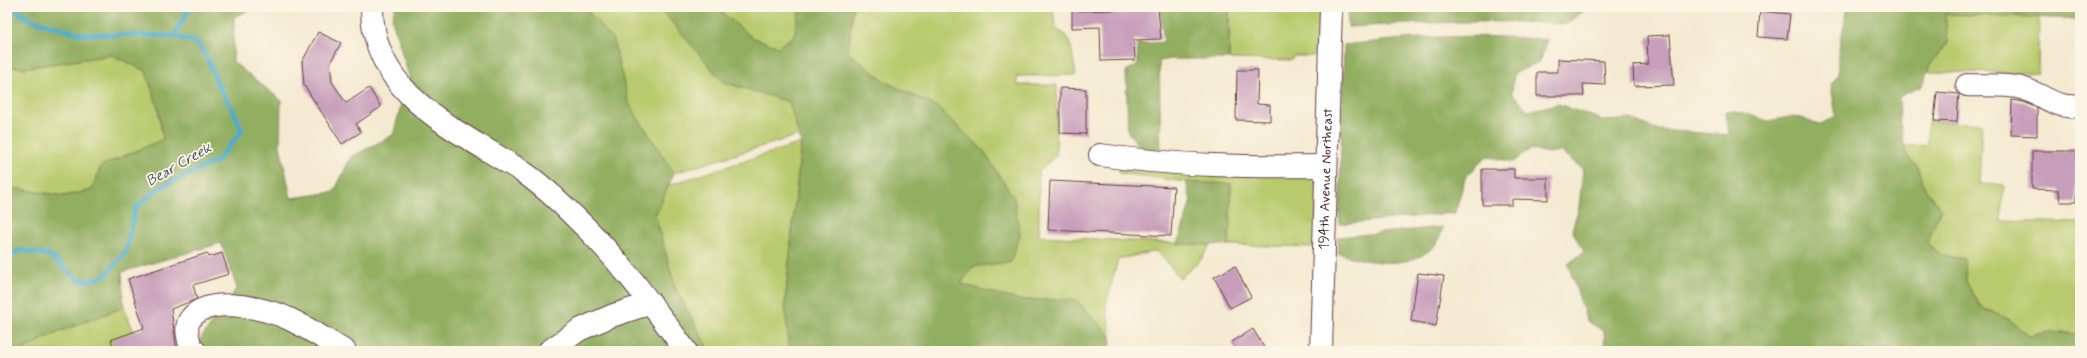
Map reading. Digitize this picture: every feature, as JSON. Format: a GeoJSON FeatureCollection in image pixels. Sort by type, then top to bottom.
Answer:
{"type":"FeatureCollection","features":[{"type":"Feature","properties":{"kind":"street"},"geometry":{"type":"LineString","coordinates":[[372,7],[372,26],[390,72],[413,100],[442,122],[525,173],[576,218],[619,264],[651,303],[686,351]]}},
{"type":"Feature","properties":{"kind":"street","name":"194th Avenue Northeast"},"geometry":{"type":"LineString","coordinates":[[1320,351],[1331,7]]}},
{"type":"Feature","properties":{"kind":"street"},"geometry":{"type":"LineString","coordinates":[[1967,85],[2021,88],[2056,105],[2073,107],[2080,105]]}},
{"type":"Feature","properties":{"kind":"street"},"geometry":{"type":"LineString","coordinates":[[1100,155],[1134,160],[1251,167],[1326,166]]}},
{"type":"Feature","properties":{"kind":"street"},"geometry":{"type":"LineString","coordinates":[[549,351],[579,330],[611,316],[651,303]]}},
{"type":"Feature","properties":{"kind":"street"},"geometry":{"type":"LineString","coordinates":[[195,351],[191,348],[188,336],[188,322],[197,312],[212,306],[238,306],[280,315],[345,351]]}},
{"type":"Feature","properties":{"kind":"green space"},"geometry":{"type":"Polygon","coordinates":[[[7,7],[255,7],[234,17],[233,62],[281,100],[280,146],[291,198],[334,192],[351,157],[393,135],[409,77],[392,19],[395,7],[584,7],[613,40],[629,104],[674,173],[655,215],[675,287],[709,351],[192,351],[237,288],[221,243],[122,272],[124,307],[53,334],[21,351],[7,351],[7,183],[13,188],[64,196],[92,190],[101,166],[163,139],[158,108],[146,71],[112,55],[25,68],[7,66],[7,7]]]}},
{"type":"Feature","properties":{"kind":"green space"},"geometry":{"type":"Polygon","coordinates":[[[584,7],[655,7],[667,16],[723,82],[789,101],[799,135],[674,173],[629,104],[613,40],[584,7]]]}},
{"type":"Feature","properties":{"kind":"green space"},"geometry":{"type":"Polygon","coordinates":[[[655,7],[716,7],[751,37],[778,47],[794,36],[799,13],[797,7],[853,7],[848,53],[886,82],[937,107],[983,150],[1014,198],[1020,234],[1011,262],[972,267],[961,284],[1019,300],[1076,300],[1111,337],[1110,351],[789,351],[785,304],[801,143],[789,102],[723,82],[667,16],[655,7]]]}},
{"type":"Feature","properties":{"kind":"green space"},"geometry":{"type":"Polygon","coordinates":[[[716,7],[797,7],[799,13],[794,36],[778,47],[751,37],[716,7]]]}},
{"type":"Feature","properties":{"kind":"green space"},"geometry":{"type":"Polygon","coordinates":[[[853,7],[1053,7],[1055,25],[1070,41],[1076,75],[1017,76],[1017,85],[1057,85],[1056,155],[1039,172],[1039,236],[1210,245],[1200,261],[1180,278],[1157,251],[1118,259],[1106,304],[1111,337],[1076,300],[1019,300],[960,284],[971,267],[983,150],[937,107],[886,82],[864,81],[848,53],[853,7]]]}},
{"type":"Feature","properties":{"kind":"green space"},"geometry":{"type":"Polygon","coordinates":[[[1160,7],[1229,7],[1229,59],[1172,59],[1159,61],[1161,153],[1153,156],[1139,146],[1128,132],[1126,71],[1138,64],[1137,44],[1164,42],[1160,7]]]}},
{"type":"Feature","properties":{"kind":"green space"},"geometry":{"type":"Polygon","coordinates":[[[1229,7],[1323,7],[1319,52],[1314,56],[1295,56],[1290,60],[1229,59],[1229,7]]]}},
{"type":"Feature","properties":{"kind":"green space"},"geometry":{"type":"Polygon","coordinates":[[[1348,7],[1589,7],[1567,24],[1485,22],[1348,27],[1348,7]]]}},
{"type":"Feature","properties":{"kind":"green space"},"geometry":{"type":"Polygon","coordinates":[[[1848,7],[2080,7],[2080,19],[1945,14],[1948,42],[1931,63],[1922,86],[1899,97],[1900,123],[1906,154],[1919,169],[1925,189],[1941,209],[1927,243],[1941,255],[1965,259],[1966,281],[1980,306],[2011,321],[2029,336],[2050,332],[2080,334],[2080,351],[1605,351],[1604,331],[1587,321],[1568,264],[1584,252],[1572,230],[1579,207],[1583,169],[1560,151],[1548,153],[1530,149],[1513,162],[1487,156],[1465,178],[1455,213],[1339,224],[1344,45],[1421,38],[1471,36],[1548,40],[1540,61],[1514,74],[1512,93],[1528,111],[1558,104],[1605,121],[1631,119],[1659,130],[1729,135],[1726,111],[1743,113],[1768,121],[1795,116],[1819,125],[1836,116],[1831,85],[1838,75],[1838,53],[1848,7]]]}},
{"type":"Feature","properties":{"kind":"green space"},"geometry":{"type":"Polygon","coordinates":[[[1945,14],[2039,17],[2038,73],[1928,72],[1931,63],[1948,42],[1945,14]]]}},
{"type":"Feature","properties":{"kind":"green space"},"geometry":{"type":"Polygon","coordinates":[[[112,55],[146,71],[158,108],[163,140],[101,166],[92,190],[64,196],[13,188],[7,183],[7,66],[25,68],[112,55]]]}},
{"type":"Feature","properties":{"kind":"green space"},"geometry":{"type":"Polygon","coordinates":[[[1928,121],[1982,124],[1979,184],[2004,185],[2001,221],[2080,223],[2080,334],[2050,332],[2029,336],[2011,321],[1980,306],[1966,281],[1965,259],[1941,255],[1926,243],[1941,209],[1925,189],[1919,169],[1906,154],[1904,146],[1928,145],[1928,121]]]}},
{"type":"Feature","properties":{"kind":"green space"},"geometry":{"type":"Polygon","coordinates":[[[801,143],[785,304],[789,351],[709,351],[675,287],[655,215],[669,185],[801,143]]]}},
{"type":"Feature","properties":{"kind":"green space"},"geometry":{"type":"Polygon","coordinates":[[[1120,165],[1318,174],[1316,247],[1229,245],[1231,184],[1186,182],[1119,173],[1120,165]]]}},
{"type":"Feature","properties":{"kind":"green space"},"geometry":{"type":"Polygon","coordinates":[[[1186,182],[1231,184],[1229,245],[1178,244],[1191,201],[1186,182]]]}},
{"type":"Feature","properties":{"kind":"green space"},"geometry":{"type":"Polygon","coordinates":[[[1443,227],[1437,242],[1426,253],[1403,261],[1376,262],[1338,253],[1338,237],[1443,227]]]}},
{"type":"Feature","properties":{"kind":"green space"},"geometry":{"type":"Polygon","coordinates":[[[124,307],[134,332],[115,351],[21,351],[53,334],[124,307]]]}},
{"type":"Feature","properties":{"kind":"building"},"geometry":{"type":"Polygon","coordinates":[[[1158,9],[1161,39],[1134,40],[1135,60],[1101,61],[1100,27],[1072,28],[1072,11],[1158,9]]]}},
{"type":"Feature","properties":{"kind":"building"},"geometry":{"type":"Polygon","coordinates":[[[1760,11],[1790,14],[1787,39],[1758,37],[1760,11]]]}},
{"type":"Feature","properties":{"kind":"building"},"geometry":{"type":"Polygon","coordinates":[[[318,32],[341,43],[330,63],[332,82],[346,103],[369,88],[381,107],[356,124],[361,132],[342,144],[304,85],[302,62],[318,32]]]}},
{"type":"Feature","properties":{"kind":"building"},"geometry":{"type":"Polygon","coordinates":[[[1670,35],[1674,85],[1634,86],[1633,65],[1648,64],[1647,36],[1670,35]]]}},
{"type":"Feature","properties":{"kind":"building"},"geometry":{"type":"Polygon","coordinates":[[[1558,59],[1604,61],[1605,85],[1583,84],[1584,96],[1537,96],[1537,72],[1558,72],[1558,59]]]}},
{"type":"Feature","properties":{"kind":"building"},"geometry":{"type":"Polygon","coordinates":[[[1237,70],[1258,70],[1257,104],[1270,105],[1270,121],[1236,120],[1237,70]]]}},
{"type":"Feature","properties":{"kind":"building"},"geometry":{"type":"Polygon","coordinates":[[[1060,88],[1086,89],[1086,134],[1060,133],[1060,88]]]}},
{"type":"Feature","properties":{"kind":"building"},"geometry":{"type":"Polygon","coordinates":[[[1937,92],[1959,94],[1957,122],[1934,121],[1937,92]]]}},
{"type":"Feature","properties":{"kind":"building"},"geometry":{"type":"Polygon","coordinates":[[[2012,100],[2024,102],[2037,108],[2037,136],[2011,135],[2012,100]]]}},
{"type":"Feature","properties":{"kind":"building"},"geometry":{"type":"Polygon","coordinates":[[[2032,151],[2077,151],[2076,202],[2060,202],[2059,190],[2032,189],[2032,151]]]}},
{"type":"Feature","properties":{"kind":"building"},"geometry":{"type":"Polygon","coordinates":[[[1482,169],[1514,169],[1514,178],[1548,178],[1548,200],[1512,199],[1512,205],[1482,205],[1482,169]]]}},
{"type":"Feature","properties":{"kind":"building"},"geometry":{"type":"Polygon","coordinates":[[[1050,181],[1174,187],[1171,236],[1048,230],[1050,181]]]}},
{"type":"Feature","properties":{"kind":"building"},"geometry":{"type":"Polygon","coordinates":[[[207,253],[209,257],[222,253],[229,274],[193,285],[197,299],[171,309],[177,351],[115,351],[111,340],[144,328],[128,279],[207,253]]]}},
{"type":"Feature","properties":{"kind":"building"},"geometry":{"type":"Polygon","coordinates":[[[1235,266],[1251,297],[1230,308],[1214,277],[1235,266]]]}},
{"type":"Feature","properties":{"kind":"building"},"geometry":{"type":"Polygon","coordinates":[[[1418,273],[1444,276],[1436,326],[1411,321],[1418,273]]]}},
{"type":"Feature","properties":{"kind":"building"},"geometry":{"type":"Polygon","coordinates":[[[1253,329],[1266,351],[1236,351],[1232,342],[1253,329]]]}},
{"type":"Feature","properties":{"kind":"waterway","name":"Bear Creek"},"geometry":{"type":"LineString","coordinates":[[7,258],[19,250],[50,255],[78,280],[89,281],[106,275],[125,253],[136,207],[161,187],[217,161],[242,131],[234,112],[217,83],[207,57],[196,42],[174,36],[81,34],[31,20],[10,7]]}},
{"type":"Feature","properties":{"kind":"waterway"},"geometry":{"type":"LineString","coordinates":[[174,36],[190,7]]}}]}
